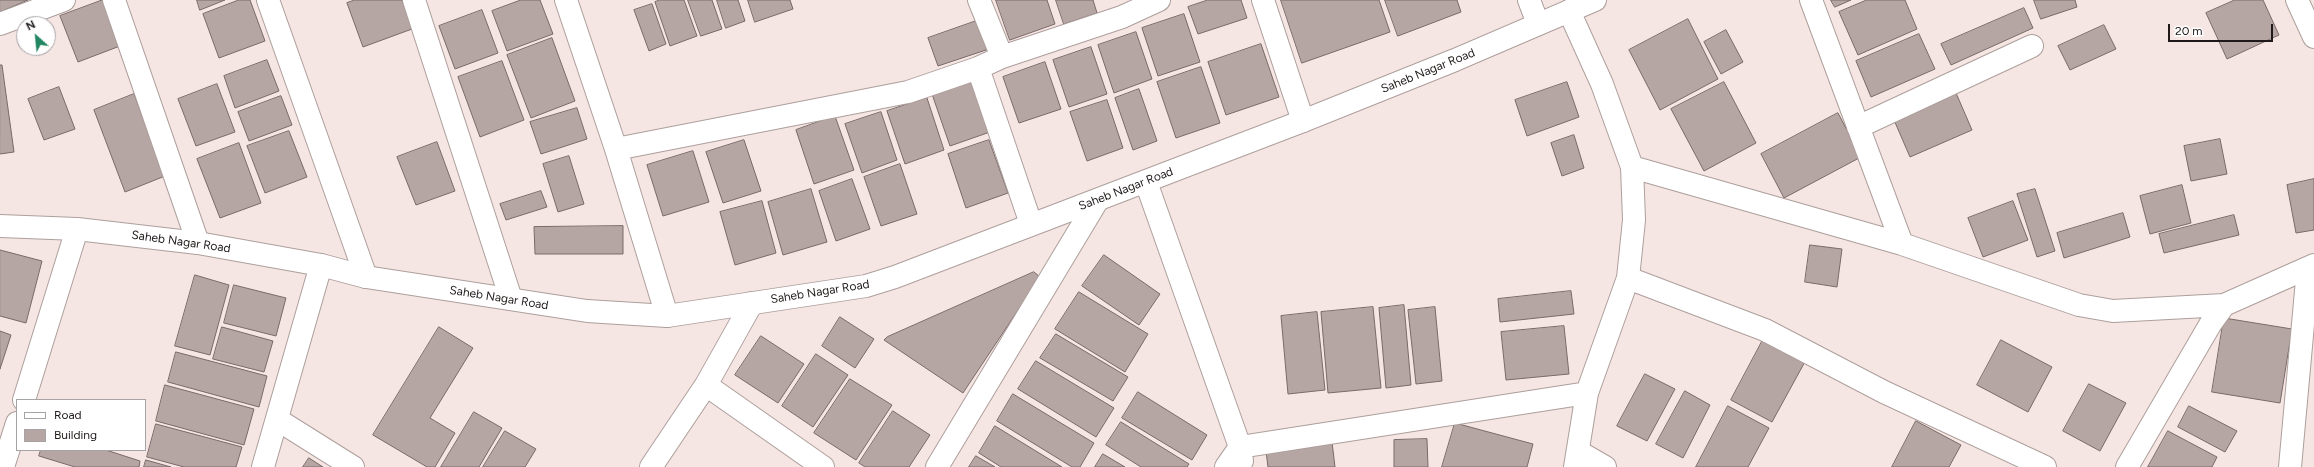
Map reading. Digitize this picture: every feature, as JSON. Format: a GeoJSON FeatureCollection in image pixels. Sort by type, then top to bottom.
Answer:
{"type":"FeatureCollection","features":[{"type":"Feature","properties":{"kind":"street"},"geometry":{"type":"LineString","coordinates":[[0,24],[64,0]]}},
{"type":"Feature","properties":{"kind":"street"},"geometry":{"type":"LineString","coordinates":[[114,0],[198,243]]}},
{"type":"Feature","properties":{"kind":"street"},"geometry":{"type":"LineString","coordinates":[[268,0],[366,277]]}},
{"type":"Feature","properties":{"kind":"street"},"geometry":{"type":"LineString","coordinates":[[414,0],[511,299]]}},
{"type":"Feature","properties":{"kind":"street"},"geometry":{"type":"LineString","coordinates":[[566,0],[616,149],[667,316]]}},
{"type":"Feature","properties":{"kind":"street"},"geometry":{"type":"LineString","coordinates":[[979,0],[1002,57]]}},
{"type":"Feature","properties":{"kind":"street"},"geometry":{"type":"LineString","coordinates":[[616,149],[908,92],[978,68],[1119,9],[1159,0]]}},
{"type":"Feature","properties":{"kind":"street"},"geometry":{"type":"LineString","coordinates":[[1263,0],[1303,121]]}},
{"type":"Feature","properties":{"kind":"street"},"geometry":{"type":"LineString","coordinates":[[1529,0],[1538,24]]}},
{"type":"Feature","properties":{"kind":"street","name":"Saheb Nagar Road"},"geometry":{"type":"LineString","coordinates":[[0,226],[77,229],[198,243],[321,265],[366,277],[587,311],[667,316],[866,286],[1146,182],[1303,121],[1595,0]]}},
{"type":"Feature","properties":{"kind":"street"},"geometry":{"type":"LineString","coordinates":[[1811,0],[1902,244]]}},
{"type":"Feature","properties":{"kind":"street"},"geometry":{"type":"LineString","coordinates":[[2297,0],[2314,37]]}},
{"type":"Feature","properties":{"kind":"street"},"geometry":{"type":"LineString","coordinates":[[1569,11],[1602,84],[1632,167],[1634,220],[1628,278],[1587,393],[1577,460],[1605,467]]}},
{"type":"Feature","properties":{"kind":"street"},"geometry":{"type":"LineString","coordinates":[[1858,127],[2032,46]]}},
{"type":"Feature","properties":{"kind":"street"},"geometry":{"type":"LineString","coordinates":[[978,68],[1031,224]]}},
{"type":"Feature","properties":{"kind":"street"},"geometry":{"type":"LineString","coordinates":[[1632,167],[1902,244],[2086,306],[2113,311],[2224,305],[2311,267],[2290,467]]}},
{"type":"Feature","properties":{"kind":"street"},"geometry":{"type":"LineString","coordinates":[[1146,182],[1241,457]]}},
{"type":"Feature","properties":{"kind":"street"},"geometry":{"type":"LineString","coordinates":[[938,467],[1097,200]]}},
{"type":"Feature","properties":{"kind":"street"},"geometry":{"type":"LineString","coordinates":[[24,399],[77,229]]}},
{"type":"Feature","properties":{"kind":"street"},"geometry":{"type":"LineString","coordinates":[[263,467],[278,420],[321,265]]}},
{"type":"Feature","properties":{"kind":"street"},"geometry":{"type":"LineString","coordinates":[[1628,278],[1764,330],[1884,392],[2045,467]]}},
{"type":"Feature","properties":{"kind":"street"},"geometry":{"type":"LineString","coordinates":[[650,467],[706,385],[752,303]]}},
{"type":"Feature","properties":{"kind":"street"},"geometry":{"type":"LineString","coordinates":[[2127,467],[2210,323],[2224,305]]}},
{"type":"Feature","properties":{"kind":"street"},"geometry":{"type":"LineString","coordinates":[[706,385],[823,467]]}},
{"type":"Feature","properties":{"kind":"street"},"geometry":{"type":"LineString","coordinates":[[1226,467],[1241,457],[1587,393]]}},
{"type":"Feature","properties":{"kind":"street"},"geometry":{"type":"LineString","coordinates":[[278,420],[353,467]]}},
{"type":"Feature","properties":{"kind":"street"},"geometry":{"type":"LineString","coordinates":[[4,467],[16,427]]}},
{"type":"Feature","properties":{"kind":"building"},"geometry":{"type":"Polygon","coordinates":[[[0,0],[28,0],[0,12],[0,0]]]}},
{"type":"Feature","properties":{"kind":"building"},"geometry":{"type":"Polygon","coordinates":[[[103,0],[120,46],[78,62],[60,16],[103,0]]]}},
{"type":"Feature","properties":{"kind":"building"},"geometry":{"type":"Polygon","coordinates":[[[197,0],[225,0],[200,10],[197,0]]]}},
{"type":"Feature","properties":{"kind":"building"},"geometry":{"type":"Polygon","coordinates":[[[239,0],[250,0],[265,41],[219,58],[203,14],[239,0]]]}},
{"type":"Feature","properties":{"kind":"building"},"geometry":{"type":"Polygon","coordinates":[[[355,0],[402,0],[412,29],[363,47],[347,3],[355,0]]]}},
{"type":"Feature","properties":{"kind":"building"},"geometry":{"type":"Polygon","coordinates":[[[521,0],[540,0],[553,34],[507,51],[492,11],[521,0]]]}},
{"type":"Feature","properties":{"kind":"building"},"geometry":{"type":"Polygon","coordinates":[[[660,0],[684,0],[697,36],[670,46],[655,2],[660,0]]]}},
{"type":"Feature","properties":{"kind":"building"},"geometry":{"type":"Polygon","coordinates":[[[688,0],[712,0],[722,29],[701,36],[688,0]]]}},
{"type":"Feature","properties":{"kind":"building"},"geometry":{"type":"Polygon","coordinates":[[[717,0],[738,0],[745,21],[726,28],[717,0]]]}},
{"type":"Feature","properties":{"kind":"building"},"geometry":{"type":"Polygon","coordinates":[[[748,0],[790,0],[793,9],[755,22],[748,0]]]}},
{"type":"Feature","properties":{"kind":"building"},"geometry":{"type":"Polygon","coordinates":[[[996,0],[1047,0],[1055,24],[1010,40],[996,0]]]}},
{"type":"Feature","properties":{"kind":"building"},"geometry":{"type":"Polygon","coordinates":[[[1056,0],[1093,0],[1097,13],[1064,24],[1056,0]]]}},
{"type":"Feature","properties":{"kind":"building"},"geometry":{"type":"Polygon","coordinates":[[[1208,0],[1241,0],[1247,18],[1198,34],[1188,7],[1208,0]]]}},
{"type":"Feature","properties":{"kind":"building"},"geometry":{"type":"Polygon","coordinates":[[[1281,0],[1379,0],[1390,32],[1302,63],[1281,0]]]}},
{"type":"Feature","properties":{"kind":"building"},"geometry":{"type":"Polygon","coordinates":[[[1385,0],[1457,0],[1461,12],[1398,36],[1385,0]]]}},
{"type":"Feature","properties":{"kind":"building"},"geometry":{"type":"Polygon","coordinates":[[[1831,0],[1851,0],[1835,7],[1831,0]]]}},
{"type":"Feature","properties":{"kind":"building"},"geometry":{"type":"Polygon","coordinates":[[[1867,0],[1905,0],[1917,29],[1858,55],[1839,12],[1867,0]]]}},
{"type":"Feature","properties":{"kind":"building"},"geometry":{"type":"Polygon","coordinates":[[[2034,0],[2075,0],[2077,7],[2041,19],[2034,0]]]}},
{"type":"Feature","properties":{"kind":"building"},"geometry":{"type":"Polygon","coordinates":[[[2235,0],[2263,0],[2279,35],[2227,59],[2206,13],[2235,0]]]}},
{"type":"Feature","properties":{"kind":"building"},"geometry":{"type":"Polygon","coordinates":[[[652,4],[666,44],[649,51],[634,10],[652,4]]]}},
{"type":"Feature","properties":{"kind":"building"},"geometry":{"type":"Polygon","coordinates":[[[2024,8],[2033,28],[1951,65],[1941,44],[2024,8]]]}},
{"type":"Feature","properties":{"kind":"building"},"geometry":{"type":"Polygon","coordinates":[[[482,10],[498,53],[455,69],[439,26],[482,10]]]}},
{"type":"Feature","properties":{"kind":"building"},"geometry":{"type":"Polygon","coordinates":[[[1184,14],[1200,62],[1158,76],[1142,28],[1184,14]]]}},
{"type":"Feature","properties":{"kind":"building"},"geometry":{"type":"Polygon","coordinates":[[[982,19],[992,48],[938,66],[928,38],[982,19]]]}},
{"type":"Feature","properties":{"kind":"building"},"geometry":{"type":"Polygon","coordinates":[[[1688,19],[1718,79],[1660,110],[1629,50],[1688,19]]]}},
{"type":"Feature","properties":{"kind":"building"},"geometry":{"type":"Polygon","coordinates":[[[2104,25],[2116,49],[2070,70],[2058,46],[2104,25]]]}},
{"type":"Feature","properties":{"kind":"building"},"geometry":{"type":"Polygon","coordinates":[[[1726,30],[1743,62],[1721,74],[1704,42],[1726,30]]]}},
{"type":"Feature","properties":{"kind":"building"},"geometry":{"type":"Polygon","coordinates":[[[1136,32],[1152,79],[1114,93],[1098,45],[1136,32]]]}},
{"type":"Feature","properties":{"kind":"building"},"geometry":{"type":"Polygon","coordinates":[[[1919,34],[1935,69],[1871,97],[1856,61],[1919,34]]]}},
{"type":"Feature","properties":{"kind":"building"},"geometry":{"type":"Polygon","coordinates":[[[552,38],[575,101],[531,118],[507,55],[552,38]]]}},
{"type":"Feature","properties":{"kind":"building"},"geometry":{"type":"Polygon","coordinates":[[[1261,44],[1279,97],[1226,115],[1208,62],[1261,44]]]}},
{"type":"Feature","properties":{"kind":"building"},"geometry":{"type":"Polygon","coordinates":[[[1091,47],[1107,94],[1069,107],[1053,60],[1091,47]]]}},
{"type":"Feature","properties":{"kind":"building"},"geometry":{"type":"Polygon","coordinates":[[[267,60],[279,91],[235,108],[224,76],[267,60]]]}},
{"type":"Feature","properties":{"kind":"building"},"geometry":{"type":"Polygon","coordinates":[[[502,61],[524,120],[480,137],[458,77],[502,61]]]}},
{"type":"Feature","properties":{"kind":"building"},"geometry":{"type":"Polygon","coordinates":[[[1045,62],[1061,109],[1019,123],[1003,77],[1045,62]]]}},
{"type":"Feature","properties":{"kind":"building"},"geometry":{"type":"Polygon","coordinates":[[[0,65],[2,65],[14,152],[0,154],[0,65]]]}},
{"type":"Feature","properties":{"kind":"building"},"geometry":{"type":"Polygon","coordinates":[[[1201,67],[1220,123],[1176,138],[1157,82],[1201,67]]]}},
{"type":"Feature","properties":{"kind":"building"},"geometry":{"type":"Polygon","coordinates":[[[972,80],[990,132],[950,146],[932,94],[972,80]]]}},
{"type":"Feature","properties":{"kind":"building"},"geometry":{"type":"Polygon","coordinates":[[[1567,82],[1579,117],[1527,136],[1515,100],[1567,82]]]}},
{"type":"Feature","properties":{"kind":"building"},"geometry":{"type":"Polygon","coordinates":[[[1724,82],[1756,143],[1704,171],[1671,109],[1724,82]]]}},
{"type":"Feature","properties":{"kind":"building"},"geometry":{"type":"Polygon","coordinates":[[[217,84],[235,132],[196,146],[178,99],[217,84]]]}},
{"type":"Feature","properties":{"kind":"building"},"geometry":{"type":"Polygon","coordinates":[[[59,87],[75,129],[44,140],[28,99],[59,87]]]}},
{"type":"Feature","properties":{"kind":"building"},"geometry":{"type":"Polygon","coordinates":[[[1139,89],[1157,141],[1133,150],[1115,98],[1139,89]]]}},
{"type":"Feature","properties":{"kind":"building"},"geometry":{"type":"Polygon","coordinates":[[[1956,93],[1972,130],[1910,157],[1894,120],[1956,93]]]}},
{"type":"Feature","properties":{"kind":"building"},"geometry":{"type":"Polygon","coordinates":[[[134,94],[165,176],[125,192],[94,110],[134,94]]]}},
{"type":"Feature","properties":{"kind":"building"},"geometry":{"type":"Polygon","coordinates":[[[281,96],[292,125],[249,141],[238,112],[281,96]]]}},
{"type":"Feature","properties":{"kind":"building"},"geometry":{"type":"Polygon","coordinates":[[[927,98],[944,150],[905,164],[887,111],[927,98]]]}},
{"type":"Feature","properties":{"kind":"building"},"geometry":{"type":"Polygon","coordinates":[[[1107,100],[1123,148],[1087,161],[1070,112],[1107,100]]]}},
{"type":"Feature","properties":{"kind":"building"},"geometry":{"type":"Polygon","coordinates":[[[577,108],[587,139],[541,154],[530,122],[577,108]]]}},
{"type":"Feature","properties":{"kind":"building"},"geometry":{"type":"Polygon","coordinates":[[[881,112],[897,160],[862,173],[845,124],[881,112]]]}},
{"type":"Feature","properties":{"kind":"building"},"geometry":{"type":"Polygon","coordinates":[[[1838,113],[1861,157],[1784,198],[1761,154],[1838,113]]]}},
{"type":"Feature","properties":{"kind":"building"},"geometry":{"type":"Polygon","coordinates":[[[835,116],[854,170],[814,184],[796,130],[835,116]]]}},
{"type":"Feature","properties":{"kind":"building"},"geometry":{"type":"Polygon","coordinates":[[[289,131],[307,177],[265,193],[247,146],[289,131]]]}},
{"type":"Feature","properties":{"kind":"building"},"geometry":{"type":"Polygon","coordinates":[[[1574,135],[1584,168],[1562,176],[1551,143],[1574,135]]]}},
{"type":"Feature","properties":{"kind":"building"},"geometry":{"type":"Polygon","coordinates":[[[2220,139],[2227,174],[2191,181],[2184,146],[2220,139]]]}},
{"type":"Feature","properties":{"kind":"building"},"geometry":{"type":"Polygon","coordinates":[[[744,140],[761,191],[723,203],[706,152],[744,140]]]}},
{"type":"Feature","properties":{"kind":"building"},"geometry":{"type":"Polygon","coordinates":[[[989,140],[1008,193],[966,208],[948,154],[989,140]]]}},
{"type":"Feature","properties":{"kind":"building"},"geometry":{"type":"Polygon","coordinates":[[[437,142],[455,191],[416,205],[397,157],[437,142]]]}},
{"type":"Feature","properties":{"kind":"building"},"geometry":{"type":"Polygon","coordinates":[[[239,143],[261,203],[220,218],[197,159],[239,143]]]}},
{"type":"Feature","properties":{"kind":"building"},"geometry":{"type":"Polygon","coordinates":[[[693,151],[709,202],[663,216],[647,165],[693,151]]]}},
{"type":"Feature","properties":{"kind":"building"},"geometry":{"type":"Polygon","coordinates":[[[569,156],[584,204],[558,212],[543,164],[569,156]]]}},
{"type":"Feature","properties":{"kind":"building"},"geometry":{"type":"Polygon","coordinates":[[[900,164],[917,214],[881,226],[864,177],[900,164]]]}},
{"type":"Feature","properties":{"kind":"building"},"geometry":{"type":"Polygon","coordinates":[[[852,179],[870,229],[836,241],[819,191],[852,179]]]}},
{"type":"Feature","properties":{"kind":"building"},"geometry":{"type":"Polygon","coordinates":[[[2314,179],[2314,230],[2296,233],[2287,185],[2314,179]]]}},
{"type":"Feature","properties":{"kind":"building"},"geometry":{"type":"Polygon","coordinates":[[[2182,185],[2191,223],[2150,234],[2140,196],[2182,185]]]}},
{"type":"Feature","properties":{"kind":"building"},"geometry":{"type":"Polygon","coordinates":[[[811,189],[827,242],[783,255],[768,202],[811,189]]]}},
{"type":"Feature","properties":{"kind":"building"},"geometry":{"type":"Polygon","coordinates":[[[2035,189],[2055,251],[2037,257],[2017,194],[2035,189]]]}},
{"type":"Feature","properties":{"kind":"building"},"geometry":{"type":"Polygon","coordinates":[[[541,191],[547,207],[506,220],[500,204],[541,191]]]}},
{"type":"Feature","properties":{"kind":"building"},"geometry":{"type":"Polygon","coordinates":[[[762,201],[776,253],[735,265],[720,212],[762,201]]]}},
{"type":"Feature","properties":{"kind":"building"},"geometry":{"type":"Polygon","coordinates":[[[2013,201],[2028,240],[1983,257],[1968,218],[2013,201]]]}},
{"type":"Feature","properties":{"kind":"building"},"geometry":{"type":"Polygon","coordinates":[[[2123,213],[2130,237],[2064,258],[2057,233],[2123,213]]]}},
{"type":"Feature","properties":{"kind":"building"},"geometry":{"type":"Polygon","coordinates":[[[2234,215],[2239,235],[2164,253],[2159,234],[2234,215]]]}},
{"type":"Feature","properties":{"kind":"building"},"geometry":{"type":"Polygon","coordinates":[[[623,226],[623,254],[535,254],[534,227],[623,226]]]}},
{"type":"Feature","properties":{"kind":"building"},"geometry":{"type":"Polygon","coordinates":[[[1810,245],[1842,249],[1837,287],[1805,282],[1810,245]]]}},
{"type":"Feature","properties":{"kind":"building"},"geometry":{"type":"Polygon","coordinates":[[[0,250],[42,261],[26,323],[0,316],[0,250]]]}},
{"type":"Feature","properties":{"kind":"building"},"geometry":{"type":"Polygon","coordinates":[[[1104,255],[1160,294],[1139,325],[1082,286],[1104,255]]]}},
{"type":"Feature","properties":{"kind":"building"},"geometry":{"type":"Polygon","coordinates":[[[1034,272],[1040,277],[963,393],[884,340],[887,337],[1034,272]]]}},
{"type":"Feature","properties":{"kind":"building"},"geometry":{"type":"Polygon","coordinates":[[[195,275],[229,285],[210,355],[175,346],[195,275]]]}},
{"type":"Feature","properties":{"kind":"building"},"geometry":{"type":"Polygon","coordinates":[[[234,285],[286,298],[276,336],[224,323],[234,285]]]}},
{"type":"Feature","properties":{"kind":"building"},"geometry":{"type":"Polygon","coordinates":[[[1571,291],[1574,314],[1500,322],[1498,299],[1571,291]]]}},
{"type":"Feature","properties":{"kind":"building"},"geometry":{"type":"Polygon","coordinates":[[[1079,292],[1148,334],[1125,372],[1055,329],[1079,292]]]}},
{"type":"Feature","properties":{"kind":"building"},"geometry":{"type":"Polygon","coordinates":[[[1404,305],[1411,385],[1386,388],[1379,308],[1404,305]]]}},
{"type":"Feature","properties":{"kind":"building"},"geometry":{"type":"Polygon","coordinates":[[[1373,307],[1381,388],[1328,393],[1321,312],[1373,307]]]}},
{"type":"Feature","properties":{"kind":"building"},"geometry":{"type":"Polygon","coordinates":[[[1435,307],[1442,381],[1416,384],[1408,310],[1435,307]]]}},
{"type":"Feature","properties":{"kind":"building"},"geometry":{"type":"Polygon","coordinates":[[[1317,312],[1325,390],[1288,394],[1281,316],[1317,312]]]}},
{"type":"Feature","properties":{"kind":"building"},"geometry":{"type":"Polygon","coordinates":[[[840,317],[874,339],[855,368],[822,346],[840,317]]]}},
{"type":"Feature","properties":{"kind":"building"},"geometry":{"type":"Polygon","coordinates":[[[2224,318],[2292,329],[2280,403],[2212,392],[2224,318]]]}},
{"type":"Feature","properties":{"kind":"building"},"geometry":{"type":"Polygon","coordinates":[[[1564,326],[1569,374],[1506,380],[1501,332],[1564,326]]]}},
{"type":"Feature","properties":{"kind":"building"},"geometry":{"type":"Polygon","coordinates":[[[222,327],[273,341],[264,372],[213,359],[222,327]]]}},
{"type":"Feature","properties":{"kind":"building"},"geometry":{"type":"Polygon","coordinates":[[[439,327],[473,348],[430,418],[455,433],[435,467],[427,467],[373,435],[439,327]]]}},
{"type":"Feature","properties":{"kind":"building"},"geometry":{"type":"Polygon","coordinates":[[[0,331],[11,335],[0,369],[0,331]]]}},
{"type":"Feature","properties":{"kind":"building"},"geometry":{"type":"Polygon","coordinates":[[[1056,334],[1128,377],[1113,401],[1040,358],[1056,334]]]}},
{"type":"Feature","properties":{"kind":"building"},"geometry":{"type":"Polygon","coordinates":[[[761,336],[804,364],[778,403],[735,375],[761,336]]]}},
{"type":"Feature","properties":{"kind":"building"},"geometry":{"type":"Polygon","coordinates":[[[1765,336],[1807,358],[1772,422],[1731,400],[1765,336]]]}},
{"type":"Feature","properties":{"kind":"building"},"geometry":{"type":"Polygon","coordinates":[[[2001,340],[2052,367],[2028,412],[1977,385],[2001,340]]]}},
{"type":"Feature","properties":{"kind":"building"},"geometry":{"type":"Polygon","coordinates":[[[176,352],[267,376],[259,407],[168,382],[176,352]]]}},
{"type":"Feature","properties":{"kind":"building"},"geometry":{"type":"Polygon","coordinates":[[[816,354],[848,375],[813,427],[782,406],[816,354]]]}},
{"type":"Feature","properties":{"kind":"building"},"geometry":{"type":"Polygon","coordinates":[[[1036,361],[1114,408],[1096,437],[1018,389],[1036,361]]]}},
{"type":"Feature","properties":{"kind":"building"},"geometry":{"type":"Polygon","coordinates":[[[1645,374],[1675,389],[1647,441],[1617,426],[1645,374]]]}},
{"type":"Feature","properties":{"kind":"building"},"geometry":{"type":"Polygon","coordinates":[[[850,379],[892,405],[856,460],[814,433],[850,379]]]}},
{"type":"Feature","properties":{"kind":"building"},"geometry":{"type":"Polygon","coordinates":[[[2089,384],[2126,403],[2100,451],[2063,431],[2089,384]]]}},
{"type":"Feature","properties":{"kind":"building"},"geometry":{"type":"Polygon","coordinates":[[[165,385],[254,409],[244,445],[156,421],[165,385]]]}},
{"type":"Feature","properties":{"kind":"building"},"geometry":{"type":"Polygon","coordinates":[[[1685,391],[1710,405],[1683,458],[1656,444],[1685,391]]]}},
{"type":"Feature","properties":{"kind":"building"},"geometry":{"type":"Polygon","coordinates":[[[1138,392],[1207,435],[1192,460],[1122,418],[1138,392]]]}},
{"type":"Feature","properties":{"kind":"building"},"geometry":{"type":"Polygon","coordinates":[[[1013,394],[1094,443],[1080,467],[1072,467],[997,421],[1013,394]]]}},
{"type":"Feature","properties":{"kind":"building"},"geometry":{"type":"Polygon","coordinates":[[[1728,406],[1769,428],[1748,467],[1696,467],[1728,406]]]}},
{"type":"Feature","properties":{"kind":"building"},"geometry":{"type":"Polygon","coordinates":[[[2189,406],[2237,431],[2225,452],[2178,427],[2189,406]]]}},
{"type":"Feature","properties":{"kind":"building"},"geometry":{"type":"Polygon","coordinates":[[[893,411],[930,435],[909,467],[865,467],[859,463],[893,411]]]}},
{"type":"Feature","properties":{"kind":"building"},"geometry":{"type":"Polygon","coordinates":[[[474,412],[502,428],[479,467],[441,467],[474,412]]]}},
{"type":"Feature","properties":{"kind":"building"},"geometry":{"type":"Polygon","coordinates":[[[1916,421],[1961,445],[1949,467],[1892,467],[1916,421]]]}},
{"type":"Feature","properties":{"kind":"building"},"geometry":{"type":"Polygon","coordinates":[[[1121,422],[1189,464],[1187,467],[1141,467],[1106,445],[1121,422]]]}},
{"type":"Feature","properties":{"kind":"building"},"geometry":{"type":"Polygon","coordinates":[[[1455,423],[1533,444],[1527,467],[1442,467],[1455,423]]]}},
{"type":"Feature","properties":{"kind":"building"},"geometry":{"type":"Polygon","coordinates":[[[156,424],[242,447],[236,467],[184,467],[147,457],[156,424]]]}},
{"type":"Feature","properties":{"kind":"building"},"geometry":{"type":"Polygon","coordinates":[[[995,426],[1062,467],[1001,467],[979,453],[995,426]]]}},
{"type":"Feature","properties":{"kind":"building"},"geometry":{"type":"Polygon","coordinates":[[[505,431],[536,449],[525,467],[483,467],[505,431]]]}},
{"type":"Feature","properties":{"kind":"building"},"geometry":{"type":"Polygon","coordinates":[[[2168,431],[2217,457],[2212,467],[2148,467],[2168,431]]]}},
{"type":"Feature","properties":{"kind":"building"},"geometry":{"type":"Polygon","coordinates":[[[1427,439],[1428,467],[1394,467],[1394,440],[1427,439]]]}},
{"type":"Feature","properties":{"kind":"building"},"geometry":{"type":"Polygon","coordinates":[[[1332,442],[1335,467],[1268,467],[1266,451],[1332,442]]]}},
{"type":"Feature","properties":{"kind":"building"},"geometry":{"type":"Polygon","coordinates":[[[41,451],[109,451],[140,461],[139,467],[75,467],[39,456],[41,451]]]}},
{"type":"Feature","properties":{"kind":"building"},"geometry":{"type":"Polygon","coordinates":[[[1103,454],[1125,467],[1095,467],[1103,454]]]}},
{"type":"Feature","properties":{"kind":"building"},"geometry":{"type":"Polygon","coordinates":[[[976,456],[995,467],[969,467],[976,456]]]}},
{"type":"Feature","properties":{"kind":"building"},"geometry":{"type":"Polygon","coordinates":[[[309,458],[323,467],[303,467],[309,458]]]}},
{"type":"Feature","properties":{"kind":"building"},"geometry":{"type":"Polygon","coordinates":[[[146,460],[171,467],[144,467],[146,460]]]}}]}
